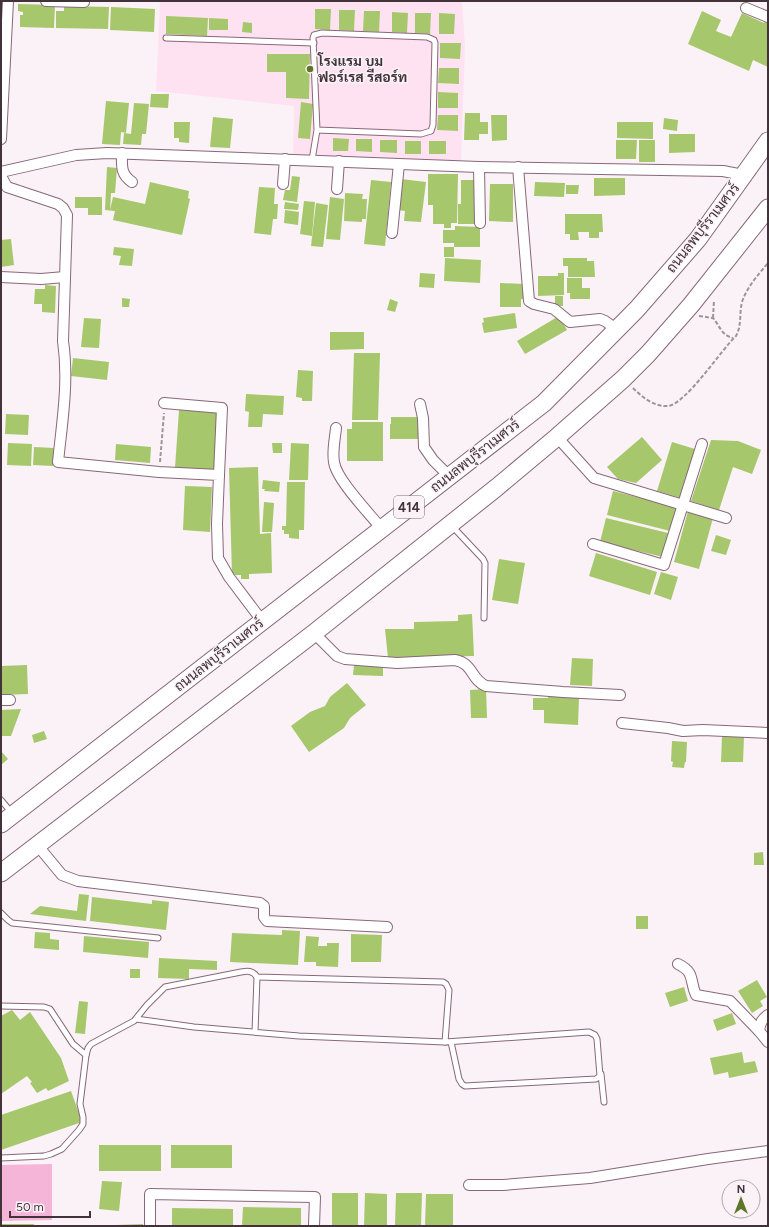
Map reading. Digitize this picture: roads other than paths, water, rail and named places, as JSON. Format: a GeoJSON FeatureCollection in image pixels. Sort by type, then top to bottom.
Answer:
{"type":"FeatureCollection","features":[{"type":"Feature","properties":{"kind":"main road","name":"ถนนลพบุรีราเมศวร์"},"geometry":{"type":"LineString","coordinates":[[7,819],[544,403],[637,309],[698,239],[768,141]]}},
{"type":"Feature","properties":{"kind":"main road","name":"414"},"geometry":{"type":"LineString","coordinates":[[1,873],[314,633],[557,437],[623,379],[648,354],[684,314],[768,208]]}},
{"type":"Feature","properties":{"kind":"street"},"geometry":{"type":"LineString","coordinates":[[1,139],[8,1]]}},
{"type":"Feature","properties":{"kind":"street"},"geometry":{"type":"LineString","coordinates":[[46,1],[84,2]]}},
{"type":"Feature","properties":{"kind":"street"},"geometry":{"type":"LineString","coordinates":[[746,8],[768,17]]}},
{"type":"Feature","properties":{"kind":"street"},"geometry":{"type":"LineString","coordinates":[[1,172],[76,155],[97,152],[479,167],[723,171],[743,175]]}},
{"type":"Feature","properties":{"kind":"street"},"geometry":{"type":"LineString","coordinates":[[122,153],[123,173],[132,182]]}},
{"type":"Feature","properties":{"kind":"street"},"geometry":{"type":"LineString","coordinates":[[283,184],[285,159]]}},
{"type":"Feature","properties":{"kind":"street"},"geometry":{"type":"LineString","coordinates":[[337,189],[339,161]]}},
{"type":"Feature","properties":{"kind":"street"},"geometry":{"type":"LineString","coordinates":[[392,233],[399,164]]}},
{"type":"Feature","properties":{"kind":"street"},"geometry":{"type":"LineString","coordinates":[[479,167],[480,223]]}},
{"type":"Feature","properties":{"kind":"street"},"geometry":{"type":"LineString","coordinates":[[518,167],[529,301],[534,304],[553,308],[570,322],[600,319],[616,329]]}},
{"type":"Feature","properties":{"kind":"street"},"geometry":{"type":"LineString","coordinates":[[1,176],[7,187],[58,204],[64,210],[67,218],[63,341],[66,385],[58,462],[159,472],[219,475]]}},
{"type":"Feature","properties":{"kind":"street"},"geometry":{"type":"LineString","coordinates":[[1,277],[41,279],[65,277]]}},
{"type":"Feature","properties":{"kind":"street"},"geometry":{"type":"LineString","coordinates":[[164,403],[222,408],[217,524],[218,558],[229,576],[263,622]]}},
{"type":"Feature","properties":{"kind":"street"},"geometry":{"type":"LineString","coordinates":[[420,404],[423,418],[424,447],[433,460],[449,476]]}},
{"type":"Feature","properties":{"kind":"street"},"geometry":{"type":"LineString","coordinates":[[336,428],[333,454],[335,468],[343,481],[381,528]]}},
{"type":"Feature","properties":{"kind":"street"},"geometry":{"type":"LineString","coordinates":[[557,437],[594,478],[726,518]]}},
{"type":"Feature","properties":{"kind":"street"},"geometry":{"type":"LineString","coordinates":[[592,544],[664,565],[702,444]]}},
{"type":"Feature","properties":{"kind":"street"},"geometry":{"type":"LineString","coordinates":[[314,633],[337,656],[343,659],[397,663],[455,660],[463,662],[468,666],[478,680],[486,686],[620,695]]}},
{"type":"Feature","properties":{"kind":"street"},"geometry":{"type":"LineString","coordinates":[[622,723],[683,731],[702,730],[768,733]]}},
{"type":"Feature","properties":{"kind":"street"},"geometry":{"type":"LineString","coordinates":[[38,846],[62,875],[68,879],[260,903],[264,906],[264,917],[267,921],[387,927]]}},
{"type":"Feature","properties":{"kind":"street"},"geometry":{"type":"LineString","coordinates":[[678,964],[691,975],[696,995],[730,1001],[768,1042]]}},
{"type":"Feature","properties":{"kind":"street"},"geometry":{"type":"LineString","coordinates":[[759,1031],[762,1021],[768,1015]]}},
{"type":"Feature","properties":{"kind":"street"},"geometry":{"type":"LineString","coordinates":[[469,1185],[503,1185],[590,1178],[768,1151]]}},
{"type":"Feature","properties":{"kind":"street"},"geometry":{"type":"LineString","coordinates":[[150,1226],[150,1194],[315,1197],[314,1226]]}},
{"type":"Feature","properties":{"kind":"lane"},"geometry":{"type":"LineString","coordinates":[[312,160],[317,130],[314,36],[322,33],[429,38],[434,40],[433,125],[430,131],[421,134],[317,130]]}},
{"type":"Feature","properties":{"kind":"lane"},"geometry":{"type":"LineString","coordinates":[[166,38],[314,44]]}},
{"type":"Feature","properties":{"kind":"lane"},"geometry":{"type":"LineString","coordinates":[[450,524],[485,563],[484,618]]}},
{"type":"Feature","properties":{"kind":"lane"},"geometry":{"type":"LineString","coordinates":[[1,800],[7,819]]}},
{"type":"Feature","properties":{"kind":"lane"},"geometry":{"type":"LineString","coordinates":[[1,913],[12,923],[158,938]]}},
{"type":"Feature","properties":{"kind":"lane"},"geometry":{"type":"LineString","coordinates":[[1,1158],[44,1156],[51,1154],[62,1149],[79,1130],[83,1124],[80,1104],[86,1055],[91,1044],[132,1023],[160,991],[168,986],[241,972],[251,972],[257,977],[443,982],[449,990],[448,1042],[459,1079],[465,1086],[596,1079],[600,1077],[600,1073]]}},
{"type":"Feature","properties":{"kind":"lane"},"geometry":{"type":"LineString","coordinates":[[255,1032],[257,977]]}},
{"type":"Feature","properties":{"kind":"lane"},"geometry":{"type":"LineString","coordinates":[[1,1006],[44,1006],[50,1009],[73,1044],[86,1055]]}},
{"type":"Feature","properties":{"kind":"lane"},"geometry":{"type":"LineString","coordinates":[[136,1019],[299,1036],[448,1042],[589,1032],[595,1035],[597,1039],[604,1102]]}},
{"type":"Feature","properties":{"kind":"place","name":"โรงแรม บูม ฟอร์เรส รีสอร์ท"},"geometry":{"type":"Point","coordinates":[310,69]}}]}
